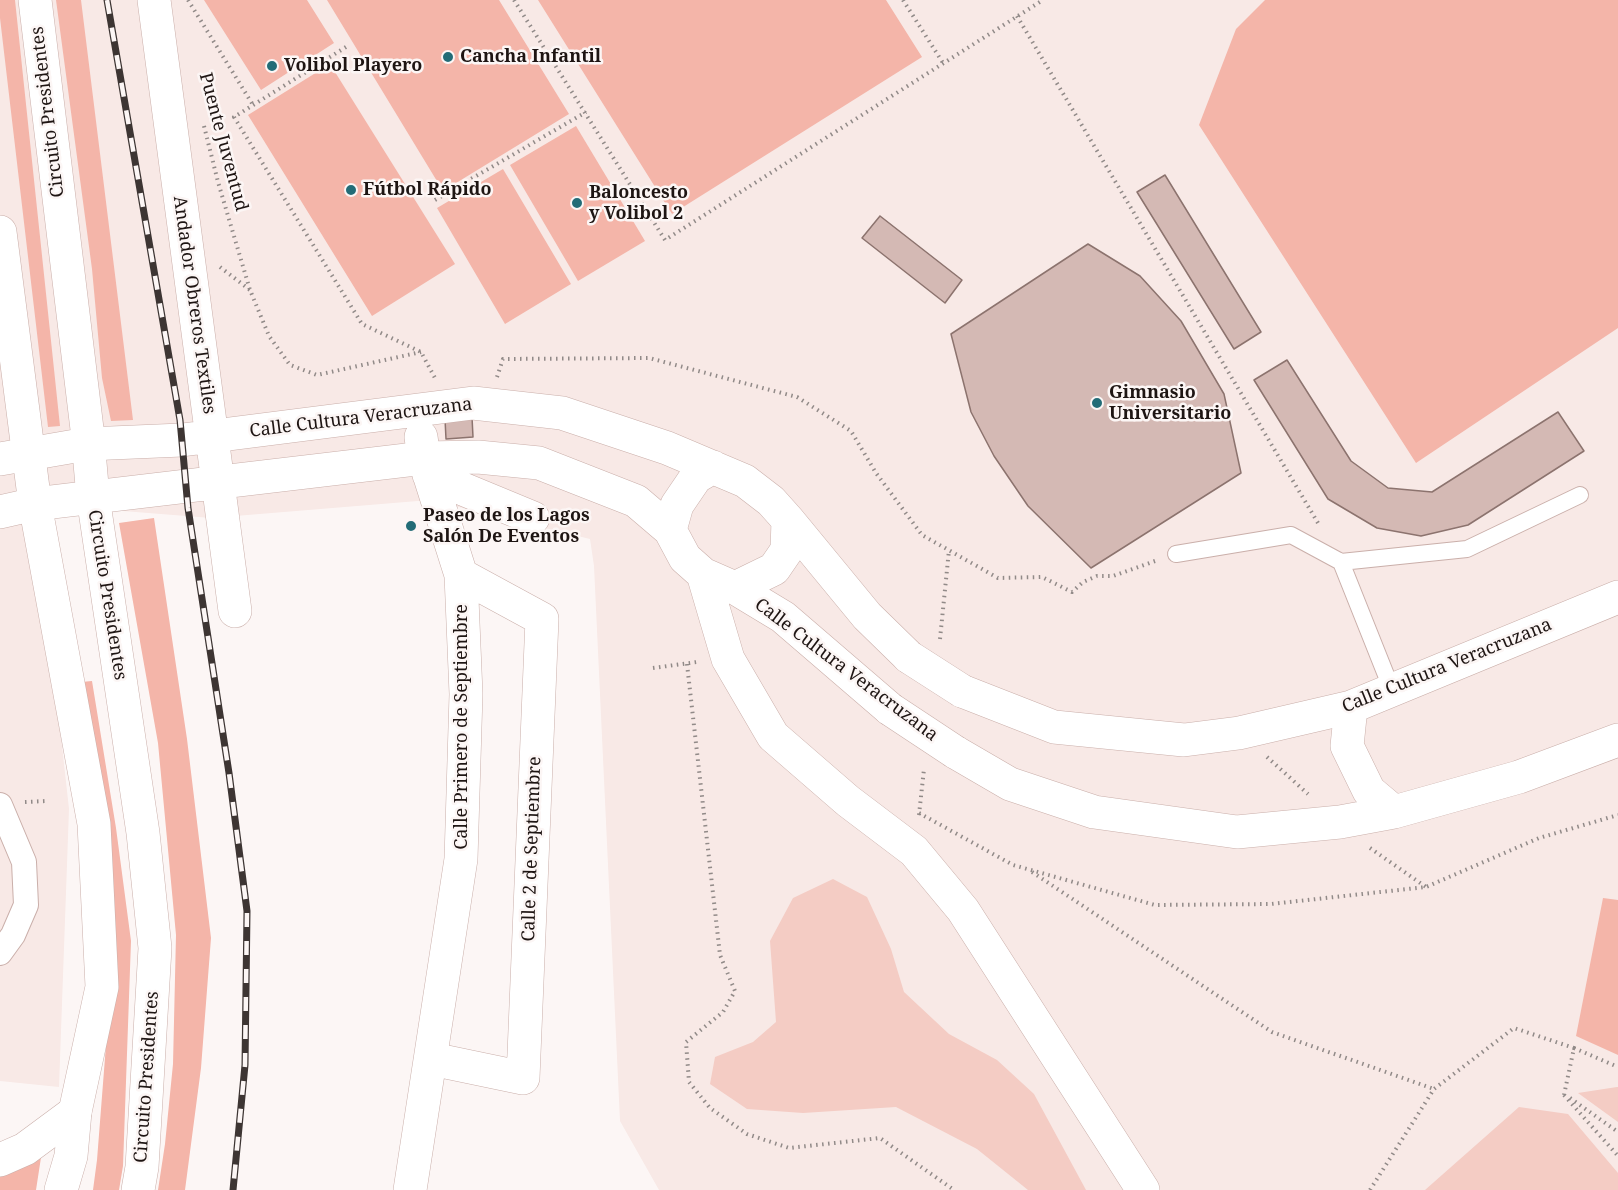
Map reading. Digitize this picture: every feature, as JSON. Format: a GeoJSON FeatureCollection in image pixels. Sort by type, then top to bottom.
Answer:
{"type":"FeatureCollection","features":[{"type":"Feature","properties":{"kind":"street","name":"Circuito Presidentes"},"geometry":{"type":"LineString","coordinates":[[35,0],[93,497],[143,833],[155,948],[142,1167],[138,1190]]}},
{"type":"Feature","properties":{"kind":"street","name":"Andador Obreros Textiles"},"geometry":{"type":"LineString","coordinates":[[153,0],[235,611]]}},
{"type":"Feature","properties":{"kind":"street"},"geometry":{"type":"LineString","coordinates":[[0,232],[14,456],[35,504],[94,824],[102,987],[75,1112],[71,1156],[61,1190]]}},
{"type":"Feature","properties":{"kind":"street","name":"Calle Cultura Veracruzana"},"geometry":{"type":"LineString","coordinates":[[14,456],[87,444],[182,440],[473,404],[562,413],[667,448],[745,481],[771,501],[867,616],[909,657],[962,691],[1054,727],[1184,740],[1239,733],[1351,707],[1618,597]]}},
{"type":"Feature","properties":{"kind":"street","name":"Calle Primero de Septiembre"},"geometry":{"type":"LineString","coordinates":[[410,1190],[461,859],[466,694],[461,574],[427,467],[418,410]]}},
{"type":"Feature","properties":{"kind":"street","name":"Calle Cultura Veracruzana"},"geometry":{"type":"LineString","coordinates":[[0,512],[35,504],[218,482],[427,467],[478,457],[539,462],[636,501],[670,530],[685,558],[703,574],[735,588],[783,617],[890,709],[955,753],[1010,784],[1094,812],[1238,832],[1340,822],[1394,812],[1519,777],[1617,741]]}},
{"type":"Feature","properties":{"kind":"street"},"geometry":{"type":"LineString","coordinates":[[427,467],[533,518]]}},
{"type":"Feature","properties":{"kind":"street"},"geometry":{"type":"LineString","coordinates":[[670,530],[677,505],[696,477],[713,467]]}},
{"type":"Feature","properties":{"kind":"street"},"geometry":{"type":"LineString","coordinates":[[735,588],[774,569],[787,550],[788,520]]}},
{"type":"Feature","properties":{"kind":"street","name":"Calle 2 de Septiembre"},"geometry":{"type":"LineString","coordinates":[[432,1059],[523,1078],[542,619],[461,574]]}},
{"type":"Feature","properties":{"kind":"street"},"geometry":{"type":"LineString","coordinates":[[703,574],[728,659],[774,736],[848,801],[914,851],[963,910],[1143,1190]]}},
{"type":"Feature","properties":{"kind":"street"},"geometry":{"type":"LineString","coordinates":[[1351,707],[1347,746],[1369,791],[1394,812]]}},
{"type":"Feature","properties":{"kind":"street"},"geometry":{"type":"LineString","coordinates":[[0,805],[24,862],[26,905],[14,935],[0,953]]}},
{"type":"Feature","properties":{"kind":"street"},"geometry":{"type":"LineString","coordinates":[[0,1160],[25,1149],[75,1112]]}},
{"type":"Feature","properties":{"kind":"lane"},"geometry":{"type":"LineString","coordinates":[[1176,554],[1291,535],[1341,562],[1467,549],[1580,495]]}},
{"type":"Feature","properties":{"kind":"lane"},"geometry":{"type":"LineString","coordinates":[[1341,562],[1392,690]]}},
{"type":"Feature","properties":{"kind":"path"},"geometry":{"type":"LineString","coordinates":[[188,0],[253,105]]}},
{"type":"Feature","properties":{"kind":"path"},"geometry":{"type":"LineString","coordinates":[[514,0],[665,240],[1043,0]]}},
{"type":"Feature","properties":{"kind":"path"},"geometry":{"type":"LineString","coordinates":[[903,0],[943,63]]}},
{"type":"Feature","properties":{"kind":"path"},"geometry":{"type":"LineString","coordinates":[[1017,16],[1341,562]]}},
{"type":"Feature","properties":{"kind":"path"},"geometry":{"type":"LineString","coordinates":[[346,48],[234,117],[362,324],[422,352],[450,406]]}},
{"type":"Feature","properties":{"kind":"path"},"geometry":{"type":"LineString","coordinates":[[435,200],[586,112]]}},
{"type":"Feature","properties":{"kind":"path","name":"Puente Juventud"},"geometry":{"type":"LineString","coordinates":[[202,116],[218,182],[250,290],[269,336],[290,365],[317,375],[422,352]]}},
{"type":"Feature","properties":{"kind":"path"},"geometry":{"type":"LineString","coordinates":[[488,405],[503,359],[649,358],[797,397],[851,431],[876,473],[922,535],[998,578],[1042,577],[1072,592],[1083,582],[1097,576],[1113,576],[1176,554]]}},
{"type":"Feature","properties":{"kind":"path"},"geometry":{"type":"LineString","coordinates":[[652,668],[728,659]]}},
{"type":"Feature","properties":{"kind":"path"},"geometry":{"type":"LineString","coordinates":[[687,664],[720,955],[735,991],[723,1012],[686,1042],[688,1082],[710,1108],[747,1134],[789,1148],[880,1138],[954,1190]]}},
{"type":"Feature","properties":{"kind":"path"},"geometry":{"type":"LineString","coordinates":[[1239,733],[1381,857],[1426,887]]}},
{"type":"Feature","properties":{"kind":"path"},"geometry":{"type":"LineString","coordinates":[[919,813],[1013,865],[1155,905],[1271,904],[1426,887],[1539,838],[1618,814]]}},
{"type":"Feature","properties":{"kind":"path"},"geometry":{"type":"LineString","coordinates":[[1029,870],[1272,1032],[1434,1089]]}},
{"type":"Feature","properties":{"kind":"path"},"geometry":{"type":"LineString","coordinates":[[1370,1190],[1434,1089],[1514,1028],[1574,1048],[1618,1067]]}},
{"type":"Feature","properties":{"kind":"path"},"geometry":{"type":"LineString","coordinates":[[1564,1095],[1574,1048]]}},
{"type":"Feature","properties":{"kind":"path"},"geometry":{"type":"LineString","coordinates":[[1564,1095],[1618,1132]]}},
{"type":"Feature","properties":{"kind":"path"},"geometry":{"type":"LineString","coordinates":[[1564,1095],[1618,1156]]}},
{"type":"Feature","properties":{"kind":"shaded area"},"geometry":{"type":"Polygon","coordinates":[[[0,0],[1618,0],[1618,1190],[659,1190],[620,1121],[594,566],[590,539],[430,500],[211,518],[35,504],[69,809],[59,1087],[0,1081],[0,0]]]}},
{"type":"Feature","properties":{"kind":"shaded area"},"geometry":{"type":"Polygon","coordinates":[[[0,0],[15,0],[60,426],[48,427],[0,18],[0,0]]]}},
{"type":"Feature","properties":{"kind":"shaded area"},"geometry":{"type":"Polygon","coordinates":[[[56,0],[81,0],[133,420],[111,421],[102,378],[92,269],[56,0]]]}},
{"type":"Feature","properties":{"kind":"shaded area","name":"Volibol Playero"},"geometry":{"type":"Polygon","coordinates":[[[204,0],[307,0],[334,43],[261,90],[204,0]]]}},
{"type":"Feature","properties":{"kind":"shaded area","name":"Cancha Infantil"},"geometry":{"type":"Polygon","coordinates":[[[327,0],[499,0],[569,114],[443,191],[327,0]]]}},
{"type":"Feature","properties":{"kind":"shaded area"},"geometry":{"type":"Polygon","coordinates":[[[538,0],[886,0],[922,57],[672,214],[538,0]]]}},
{"type":"Feature","properties":{"kind":"shaded area"},"geometry":{"type":"Polygon","coordinates":[[[1265,0],[1618,0],[1618,328],[1416,463],[1199,125],[1236,29],[1265,0]]]}},
{"type":"Feature","properties":{"kind":"shaded area","name":"Fútbol Rápido"},"geometry":{"type":"Polygon","coordinates":[[[330,64],[455,264],[372,316],[248,115],[330,64]]]}},
{"type":"Feature","properties":{"kind":"shaded area","name":"Baloncesto y Volibol 2"},"geometry":{"type":"Polygon","coordinates":[[[576,126],[645,241],[578,281],[510,165],[576,126]]]}},
{"type":"Feature","properties":{"kind":"shaded area"},"geometry":{"type":"Polygon","coordinates":[[[503,169],[571,284],[505,324],[437,208],[503,169]]]}},
{"type":"Feature","properties":{"kind":"shaded area"},"geometry":{"type":"Polygon","coordinates":[[[154,518],[187,739],[211,938],[201,1068],[185,1190],[158,1190],[173,1064],[176,935],[158,743],[119,523],[154,518]]]}},
{"type":"Feature","properties":{"kind":"shaded area"},"geometry":{"type":"Polygon","coordinates":[[[92,681],[116,828],[131,941],[123,1166],[119,1190],[93,1190],[114,943],[81,682],[92,681]]]}},
{"type":"Feature","properties":{"kind":"shaded area"},"geometry":{"type":"Polygon","coordinates":[[[833,879],[867,897],[891,949],[904,992],[949,1034],[997,1060],[1034,1094],[1086,1190],[1028,1190],[977,1149],[896,1107],[803,1113],[747,1109],[710,1084],[715,1057],[753,1042],[776,1022],[770,941],[793,898],[833,879]]]}},
{"type":"Feature","properties":{"kind":"shaded area"},"geometry":{"type":"Polygon","coordinates":[[[1603,898],[1618,900],[1618,1055],[1576,1036],[1603,898]]]}},
{"type":"Feature","properties":{"kind":"shaded area"},"geometry":{"type":"Polygon","coordinates":[[[1617,1087],[1618,1122],[1578,1093],[1617,1087]]]}},
{"type":"Feature","properties":{"kind":"shaded area"},"geometry":{"type":"Polygon","coordinates":[[[1519,1107],[1568,1114],[1618,1173],[1618,1190],[1425,1190],[1519,1107]]]}},
{"type":"Feature","properties":{"kind":"shaded area"},"geometry":{"type":"Polygon","coordinates":[[[42,1151],[36,1190],[0,1190],[0,1175],[42,1151]]]}},
{"type":"Feature","properties":{"kind":"building"},"geometry":{"type":"Polygon","coordinates":[[[1165,175],[1261,332],[1234,349],[1137,192],[1165,175]]]}},
{"type":"Feature","properties":{"kind":"building"},"geometry":{"type":"Polygon","coordinates":[[[880,216],[962,280],[945,303],[862,238],[880,216]]]}},
{"type":"Feature","properties":{"kind":"building","name":"Gimnasio Universitario"},"geometry":{"type":"Polygon","coordinates":[[[1088,244],[1140,276],[1181,321],[1224,394],[1241,473],[1091,568],[1028,506],[994,456],[971,412],[951,334],[1088,244]]]}},
{"type":"Feature","properties":{"kind":"building"},"geometry":{"type":"Polygon","coordinates":[[[1287,360],[1351,461],[1388,488],[1432,492],[1558,412],[1584,451],[1468,525],[1421,536],[1377,528],[1328,499],[1254,380],[1287,360]]]}},
{"type":"Feature","properties":{"kind":"building"},"geometry":{"type":"Polygon","coordinates":[[[472,417],[473,437],[446,439],[445,419],[472,417]]]}},
{"type":"Feature","properties":{"kind":"railway"},"geometry":{"type":"LineString","coordinates":[[107,0],[180,420],[188,508],[229,773],[247,911],[245,1065],[233,1190]]}},
{"type":"Feature","properties":{"kind":"place","name":"Cancha Infantil"},"geometry":{"type":"Point","coordinates":[448,57]}},
{"type":"Feature","properties":{"kind":"place","name":"Volibol Playero"},"geometry":{"type":"Point","coordinates":[272,66]}},
{"type":"Feature","properties":{"kind":"place","name":"Fútbol Rápido"},"geometry":{"type":"Point","coordinates":[351,190]}},
{"type":"Feature","properties":{"kind":"place","name":"Baloncesto y Volibol 2"},"geometry":{"type":"Point","coordinates":[577,203]}},
{"type":"Feature","properties":{"kind":"place","name":"Gimnasio Universitario"},"geometry":{"type":"Point","coordinates":[1097,403]}},
{"type":"Feature","properties":{"kind":"place","name":"Paseo de los Lagos Salón De Eventos"},"geometry":{"type":"Point","coordinates":[411,526]}}]}
